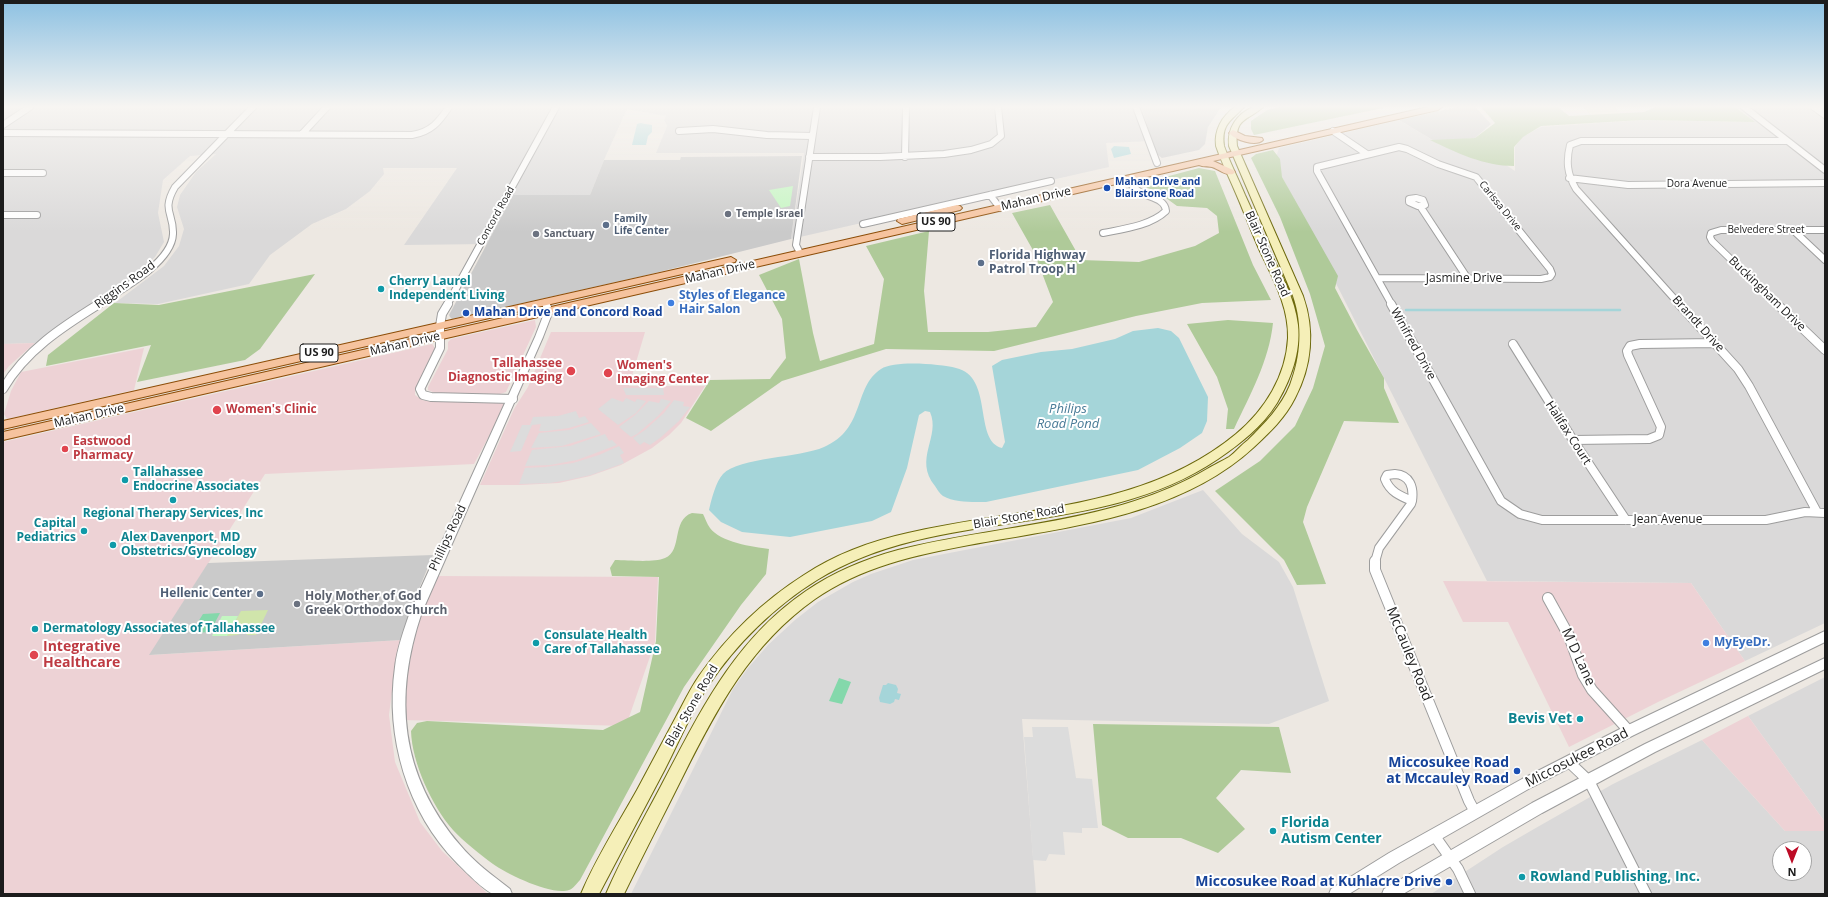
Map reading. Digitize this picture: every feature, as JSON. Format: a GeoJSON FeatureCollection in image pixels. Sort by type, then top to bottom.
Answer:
{"type":"FeatureCollection","features":[{"type":"Feature","properties":{"kind":"main road","name":"Mahan Drive"},"geometry":{"type":"LineString","coordinates":[[798,249],[929,212],[1125,179],[1191,164],[1234,149]]}},
{"type":"Feature","properties":{"kind":"main road","name":"Mahan Drive"},"geometry":{"type":"LineString","coordinates":[[3,436],[137,406],[287,366],[547,306],[798,249],[939,222],[995,201],[1157,163],[1239,149]]}},
{"type":"Feature","properties":{"kind":"main road","name":"Blair Stone Road"},"geometry":{"type":"LineString","coordinates":[[590,894],[702,683],[722,655],[744,630],[769,607],[798,586],[857,553],[883,544],[920,534],[1110,501],[1164,484],[1198,467],[1218,454],[1244,434],[1259,419],[1278,391],[1287,372],[1293,343],[1293,327],[1286,294],[1230,172],[1228,151]]}},
{"type":"Feature","properties":{"kind":"main road","name":"Blair Stone Road"},"geometry":{"type":"LineString","coordinates":[[615,894],[717,695],[739,663],[760,638],[785,615],[811,596],[867,565],[895,556],[929,547],[1122,510],[1163,497],[1191,485],[1223,467],[1258,439],[1277,418],[1288,403],[1301,371],[1306,337],[1304,318],[1300,300],[1285,264],[1228,151]]}},
{"type":"Feature","properties":{"kind":"main road"},"geometry":{"type":"LineString","coordinates":[[1191,164],[1213,164],[1230,172]]}},
{"type":"Feature","properties":{"kind":"main road","name":"Mahan Drive"},"geometry":{"type":"LineString","coordinates":[[3,425],[142,393],[287,366]]}},
{"type":"Feature","properties":{"kind":"main road"},"geometry":{"type":"LineString","coordinates":[[137,406],[142,393]]}},
{"type":"Feature","properties":{"kind":"street","name":"Riggins Road"},"geometry":{"type":"LineString","coordinates":[[3,389],[18,366],[40,345],[143,275],[159,261],[172,240],[173,228],[168,211],[172,194],[182,177],[211,149]]}},
{"type":"Feature","properties":{"kind":"street","name":"Concord Road"},"geometry":{"type":"LineString","coordinates":[[512,399],[432,397],[423,395],[420,389],[438,356],[440,348],[439,331],[442,314],[533,149]]}},
{"type":"Feature","properties":{"kind":"street"},"geometry":{"type":"LineString","coordinates":[[798,249],[810,149]]}},
{"type":"Feature","properties":{"kind":"street"},"geometry":{"type":"LineString","coordinates":[[906,149],[906,157]]}},
{"type":"Feature","properties":{"kind":"street"},"geometry":{"type":"LineString","coordinates":[[809,157],[935,156],[969,149]]}},
{"type":"Feature","properties":{"kind":"street"},"geometry":{"type":"LineString","coordinates":[[1152,149],[1157,163]]}},
{"type":"Feature","properties":{"kind":"street"},"geometry":{"type":"LineString","coordinates":[[1359,149],[1367,154]]}},
{"type":"Feature","properties":{"kind":"street","name":"Carissa Drive"},"geometry":{"type":"LineString","coordinates":[[1367,154],[1387,149]]}},
{"type":"Feature","properties":{"kind":"street","name":"Carissa Drive"},"geometry":{"type":"LineString","coordinates":[[1406,149],[1438,164],[1471,175],[1480,180],[1550,269],[1552,274],[1550,277]]}},
{"type":"Feature","properties":{"kind":"street","name":"Brandt Drive"},"geometry":{"type":"LineString","coordinates":[[1570,149],[1567,163],[1569,178],[1580,195],[1738,369],[1751,388],[1803,492],[1821,512]]}},
{"type":"Feature","properties":{"kind":"street"},"geometry":{"type":"LineString","coordinates":[[1798,149],[1825,170]]}},
{"type":"Feature","properties":{"kind":"street","name":"Winifred Drive"},"geometry":{"type":"LineString","coordinates":[[1367,154],[1317,167],[1317,171],[1500,501],[1519,514]]}},
{"type":"Feature","properties":{"kind":"street"},"geometry":{"type":"LineString","coordinates":[[3,173],[43,173]]}},
{"type":"Feature","properties":{"kind":"street","name":"Dora Avenue"},"geometry":{"type":"LineString","coordinates":[[1569,178],[1628,185],[1825,184]]}},
{"type":"Feature","properties":{"kind":"street"},"geometry":{"type":"LineString","coordinates":[[1103,233],[1133,226],[1161,216],[1166,211],[1165,205],[1162,202],[1142,193],[1125,179]]}},
{"type":"Feature","properties":{"kind":"street"},"geometry":{"type":"LineString","coordinates":[[995,201],[1051,181]]}},
{"type":"Feature","properties":{"kind":"street"},"geometry":{"type":"LineString","coordinates":[[1420,206],[1468,279]]}},
{"type":"Feature","properties":{"kind":"street"},"geometry":{"type":"LineString","coordinates":[[862,224],[929,212],[939,222]]}},
{"type":"Feature","properties":{"kind":"street"},"geometry":{"type":"LineString","coordinates":[[3,215],[37,215]]}},
{"type":"Feature","properties":{"kind":"street","name":"Belvedere Street"},"geometry":{"type":"LineString","coordinates":[[1710,237],[1711,233],[1721,230],[1825,230]]}},
{"type":"Feature","properties":{"kind":"street"},"geometry":{"type":"LineString","coordinates":[[1793,230],[1825,260]]}},
{"type":"Feature","properties":{"kind":"street","name":"Buckingham Drive"},"geometry":{"type":"LineString","coordinates":[[1710,237],[1825,350]]}},
{"type":"Feature","properties":{"kind":"street","name":"Jasmine Drive"},"geometry":{"type":"LineString","coordinates":[[1377,278],[1541,279],[1550,277]]}},
{"type":"Feature","properties":{"kind":"street","name":"Phillips Road"},"geometry":{"type":"LineString","coordinates":[[505,894],[472,868],[453,849],[439,831],[421,799],[408,769],[401,746],[398,697],[400,673],[405,645],[416,612],[512,399],[547,306]]}},
{"type":"Feature","properties":{"kind":"street"},"geometry":{"type":"LineString","coordinates":[[1573,440],[1649,439],[1659,435],[1661,427],[1628,355],[1627,351],[1630,346],[1640,344],[1716,343]]}},
{"type":"Feature","properties":{"kind":"street","name":"Halifax Court"},"geometry":{"type":"LineString","coordinates":[[1513,344],[1573,440],[1626,520]]}},
{"type":"Feature","properties":{"kind":"street","name":"McCauley Road"},"geometry":{"type":"LineString","coordinates":[[1412,501],[1376,554],[1375,570],[1469,801],[1475,812]]}},
{"type":"Feature","properties":{"kind":"street","name":"Jean Avenue"},"geometry":{"type":"LineString","coordinates":[[1519,514],[1528,518],[1542,520],[1766,520],[1794,514],[1821,512]]}},
{"type":"Feature","properties":{"kind":"street","name":"M D Lane"},"geometry":{"type":"LineString","coordinates":[[1548,598],[1569,636],[1583,675],[1589,685],[1629,731]]}},
{"type":"Feature","properties":{"kind":"street","name":"Miccosukee Road"},"geometry":{"type":"LineString","coordinates":[[1336,894],[1434,835],[1569,762],[1629,731],[1825,636]]}},
{"type":"Feature","properties":{"kind":"street","name":"Miccosukee Road"},"geometry":{"type":"LineString","coordinates":[[1390,894],[1588,780],[1825,663]]}},
{"type":"Feature","properties":{"kind":"street"},"geometry":{"type":"LineString","coordinates":[[1569,762],[1588,780],[1646,894]]}},
{"type":"Feature","properties":{"kind":"street"},"geometry":{"type":"LineString","coordinates":[[1434,835],[1451,858],[1470,894]]}},
{"type":"Feature","properties":{"kind":"shaded area"},"geometry":{"type":"Polygon","coordinates":[[[3,149],[609,149],[590,195],[513,195],[487,244],[404,245],[457,168],[383,168],[384,174],[370,191],[346,209],[312,224],[270,255],[249,284],[158,304],[115,303],[164,266],[179,246],[184,229],[177,207],[180,195],[196,172],[216,154],[190,156],[163,180],[158,213],[164,242],[155,257],[136,275],[35,343],[3,344],[3,149]]]}},
{"type":"Feature","properties":{"kind":"shaded area"},"geometry":{"type":"Polygon","coordinates":[[[658,149],[1107,149],[1109,167],[791,239],[804,153],[656,153],[658,149]]]}},
{"type":"Feature","properties":{"kind":"shaded area"},"geometry":{"type":"Polygon","coordinates":[[[1155,149],[1200,149],[1162,158],[1155,149]]]}},
{"type":"Feature","properties":{"kind":"shaded area"},"geometry":{"type":"Polygon","coordinates":[[[1279,149],[1482,149],[1515,171],[1515,149],[1825,149],[1825,623],[1745,661],[1691,583],[1487,581],[1282,177],[1276,157],[1279,149]]]}},
{"type":"Feature","properties":{"kind":"shaded area"},"geometry":{"type":"Polygon","coordinates":[[[802,156],[791,239],[643,276],[452,319],[449,315],[513,195],[590,195],[604,160],[680,160],[681,157],[802,156]]]}},
{"type":"Feature","properties":{"kind":"shaded area"},"geometry":{"type":"Polygon","coordinates":[[[535,320],[536,327],[506,392],[500,394],[435,393],[428,390],[428,387],[448,349],[448,342],[451,339],[535,320]]]}},
{"type":"Feature","properties":{"kind":"shaded area"},"geometry":{"type":"Polygon","coordinates":[[[551,332],[645,332],[629,386],[705,386],[681,423],[669,435],[652,448],[621,465],[590,476],[559,483],[480,485],[514,409],[528,387],[551,332]]]}},
{"type":"Feature","properties":{"kind":"shaded area"},"geometry":{"type":"Polygon","coordinates":[[[35,343],[9,366],[3,374],[3,344],[35,343]]]}},
{"type":"Feature","properties":{"kind":"shaded area"},"geometry":{"type":"Polygon","coordinates":[[[432,344],[435,348],[435,354],[415,389],[415,395],[422,400],[428,401],[499,402],[504,404],[504,408],[474,464],[265,474],[150,655],[401,640],[396,659],[389,715],[395,762],[420,822],[442,851],[488,894],[3,894],[3,442],[432,344]]]}},
{"type":"Feature","properties":{"kind":"shaded area"},"geometry":{"type":"Polygon","coordinates":[[[144,348],[134,390],[7,419],[4,414],[11,391],[21,372],[144,348]]]}},
{"type":"Feature","properties":{"kind":"shaded area"},"geometry":{"type":"Polygon","coordinates":[[[623,388],[663,388],[664,395],[626,395],[623,388]]]}},
{"type":"Feature","properties":{"kind":"shaded area"},"geometry":{"type":"Polygon","coordinates":[[[612,398],[623,402],[626,398],[635,402],[637,399],[646,401],[636,413],[618,425],[598,409],[612,398]]]}},
{"type":"Feature","properties":{"kind":"shaded area"},"geometry":{"type":"Polygon","coordinates":[[[661,399],[671,401],[658,416],[637,434],[631,437],[619,427],[635,415],[649,401],[659,403],[661,399]]]}},
{"type":"Feature","properties":{"kind":"shaded area"},"geometry":{"type":"Polygon","coordinates":[[[674,400],[684,402],[683,406],[690,407],[679,421],[660,438],[650,445],[644,442],[640,445],[633,438],[645,430],[664,413],[674,400]]]}},
{"type":"Feature","properties":{"kind":"shaded area"},"geometry":{"type":"Polygon","coordinates":[[[576,411],[579,418],[585,416],[589,422],[569,428],[547,431],[539,431],[541,424],[532,425],[521,451],[510,452],[522,425],[530,425],[533,417],[558,416],[576,411]]]}},
{"type":"Feature","properties":{"kind":"shaded area"},"geometry":{"type":"Polygon","coordinates":[[[591,423],[601,434],[562,446],[531,448],[539,433],[569,430],[591,423]]]}},
{"type":"Feature","properties":{"kind":"shaded area"},"geometry":{"type":"Polygon","coordinates":[[[605,434],[609,441],[612,440],[617,445],[577,460],[550,465],[525,466],[532,450],[570,446],[605,434]]]}},
{"type":"Feature","properties":{"kind":"shaded area"},"geometry":{"type":"Polygon","coordinates":[[[619,446],[624,453],[620,455],[624,463],[591,475],[568,480],[550,483],[519,484],[525,468],[573,463],[599,455],[619,446]]]}},
{"type":"Feature","properties":{"kind":"shaded area"},"geometry":{"type":"Polygon","coordinates":[[[1203,490],[1242,534],[1279,562],[1293,587],[1329,701],[1269,724],[1022,719],[1036,894],[631,894],[733,689],[748,668],[768,645],[795,620],[818,602],[853,582],[871,574],[913,560],[1131,518],[1203,490]]]}},
{"type":"Feature","properties":{"kind":"shaded area","name":"Holy Mother of God Greek Orthodox Church"},"geometry":{"type":"Polygon","coordinates":[[[433,555],[409,613],[401,640],[149,655],[208,563],[433,555]]]}},
{"type":"Feature","properties":{"kind":"shaded area"},"geometry":{"type":"Polygon","coordinates":[[[437,576],[658,577],[655,642],[626,726],[404,720],[405,687],[409,656],[416,627],[437,576]]]}},
{"type":"Feature","properties":{"kind":"shaded area"},"geometry":{"type":"Polygon","coordinates":[[[1443,581],[1691,583],[1745,661],[1658,702],[1569,747],[1508,622],[1463,622],[1443,581]]]}},
{"type":"Feature","properties":{"kind":"shaded area"},"geometry":{"type":"Polygon","coordinates":[[[1825,677],[1825,822],[1748,716],[1825,677]]]}},
{"type":"Feature","properties":{"kind":"shaded area"},"geometry":{"type":"Polygon","coordinates":[[[1748,716],[1825,822],[1825,831],[1785,831],[1702,740],[1748,716]]]}},
{"type":"Feature","properties":{"kind":"shaded area"},"geometry":{"type":"Polygon","coordinates":[[[1032,727],[1068,727],[1076,778],[1092,779],[1098,828],[1082,828],[1082,833],[1063,832],[1065,855],[1049,854],[1046,861],[1033,860],[1024,737],[1033,737],[1032,727]]]}},
{"type":"Feature","properties":{"kind":"shaded area"},"geometry":{"type":"Polygon","coordinates":[[[1702,740],[1785,831],[1825,831],[1825,894],[1431,894],[1503,847],[1613,784],[1702,740]]]}},
{"type":"Feature","properties":{"kind":"green space"},"geometry":{"type":"Polygon","coordinates":[[[1450,149],[1514,149],[1514,166],[1492,164],[1450,149]]]}},
{"type":"Feature","properties":{"kind":"green space"},"geometry":{"type":"Polygon","coordinates":[[[1273,150],[1280,159],[1282,177],[1338,276],[1335,288],[1384,378],[1384,388],[1399,423],[1344,421],[1307,507],[1303,522],[1326,584],[1297,585],[1284,560],[1215,491],[1260,461],[1295,426],[1313,388],[1325,346],[1310,294],[1280,217],[1251,158],[1256,154],[1273,150]]]}},
{"type":"Feature","properties":{"kind":"green space"},"geometry":{"type":"Polygon","coordinates":[[[1199,168],[1215,171],[1253,265],[1271,300],[1202,303],[1136,316],[994,351],[886,349],[782,381],[711,431],[686,418],[710,380],[770,379],[786,358],[782,319],[759,275],[799,259],[813,333],[820,361],[874,344],[884,279],[866,246],[929,231],[924,291],[928,332],[988,332],[1036,327],[1053,302],[1034,252],[1012,213],[1050,205],[1081,260],[1139,262],[1195,246],[1219,233],[1217,216],[1207,208],[1177,206],[1159,193],[1139,184],[1199,168]]]}},
{"type":"Feature","properties":{"kind":"green space"},"geometry":{"type":"Polygon","coordinates":[[[793,186],[790,206],[781,208],[769,190],[793,186]]]}},
{"type":"Feature","properties":{"kind":"green space"},"geometry":{"type":"Polygon","coordinates":[[[315,274],[260,349],[245,360],[137,382],[151,345],[46,366],[48,355],[114,303],[159,305],[315,274]]]}},
{"type":"Feature","properties":{"kind":"green space"},"geometry":{"type":"Polygon","coordinates":[[[1228,320],[1273,323],[1271,337],[1263,364],[1234,429],[1226,429],[1228,409],[1217,377],[1187,324],[1228,320]]]}},
{"type":"Feature","properties":{"kind":"green space"},"geometry":{"type":"Polygon","coordinates":[[[692,513],[703,514],[710,528],[721,537],[737,543],[769,549],[766,574],[741,605],[684,687],[580,880],[569,890],[561,891],[541,887],[508,873],[472,848],[445,820],[424,784],[415,757],[411,731],[417,723],[427,721],[603,730],[640,712],[656,641],[659,577],[612,576],[610,568],[615,560],[640,561],[660,560],[665,558],[674,549],[681,522],[692,513]]]}},
{"type":"Feature","properties":{"kind":"green space"},"geometry":{"type":"Polygon","coordinates":[[[268,610],[256,635],[247,635],[245,632],[227,636],[241,611],[268,610]]]}},
{"type":"Feature","properties":{"kind":"green space"},"geometry":{"type":"Polygon","coordinates":[[[220,613],[210,632],[191,633],[203,614],[220,613]]]}},
{"type":"Feature","properties":{"kind":"green space"},"geometry":{"type":"Polygon","coordinates":[[[222,616],[238,616],[227,636],[212,636],[222,616]]]}},
{"type":"Feature","properties":{"kind":"green space"},"geometry":{"type":"Polygon","coordinates":[[[839,678],[851,682],[842,704],[829,701],[839,678]]]}},
{"type":"Feature","properties":{"kind":"green space"},"geometry":{"type":"Polygon","coordinates":[[[1093,724],[1279,727],[1291,773],[1241,770],[1216,798],[1245,829],[1218,853],[1181,838],[1128,838],[1102,825],[1093,724]]]}},
{"type":"Feature","properties":{"kind":"water"},"geometry":{"type":"Polygon","coordinates":[[[1111,149],[1130,149],[1131,154],[1114,158],[1111,149]]]}},
{"type":"Feature","properties":{"kind":"water","name":"Philips Road Pond"},"geometry":{"type":"Polygon","coordinates":[[[1158,328],[1171,331],[1179,338],[1208,397],[1207,421],[1202,433],[1180,448],[1138,470],[986,502],[964,502],[953,500],[942,495],[929,476],[926,467],[932,421],[930,412],[925,411],[919,415],[907,468],[891,512],[872,521],[790,537],[742,532],[721,522],[709,510],[714,491],[720,477],[731,468],[756,461],[813,451],[824,447],[837,439],[847,430],[866,386],[872,377],[881,369],[888,366],[896,364],[929,364],[956,368],[968,373],[975,383],[980,395],[988,434],[993,443],[1002,448],[1005,442],[992,366],[1002,360],[1041,352],[1072,349],[1115,339],[1133,331],[1158,328]]]}},
{"type":"Feature","properties":{"kind":"water"},"geometry":{"type":"Polygon","coordinates":[[[888,683],[896,685],[898,689],[897,693],[901,694],[899,700],[895,699],[894,702],[890,704],[880,702],[879,698],[883,685],[888,683]]]}},
{"type":"Feature","properties":{"kind":"waterway"},"geometry":{"type":"LineString","coordinates":[[1406,310],[1620,310]]}},
{"type":"Feature","properties":{"kind":"place","name":"Mahan Drive and Blairstone Road"},"geometry":{"type":"Point","coordinates":[1107,188]}},
{"type":"Feature","properties":{"kind":"place","name":"Temple Israel"},"geometry":{"type":"Point","coordinates":[728,214]}},
{"type":"Feature","properties":{"kind":"place","name":"Family Life Center"},"geometry":{"type":"Point","coordinates":[606,225]}},
{"type":"Feature","properties":{"kind":"place","name":"Sanctuary"},"geometry":{"type":"Point","coordinates":[536,234]}},
{"type":"Feature","properties":{"kind":"place","name":"Florida Highway Patrol Troop H"},"geometry":{"type":"Point","coordinates":[981,263]}},
{"type":"Feature","properties":{"kind":"place","name":"Cherry Laurel Independent Living"},"geometry":{"type":"Point","coordinates":[381,289]}},
{"type":"Feature","properties":{"kind":"place","name":"Styles of Elegance Hair Salon"},"geometry":{"type":"Point","coordinates":[671,303]}},
{"type":"Feature","properties":{"kind":"place","name":"Mahan Drive and Concord Road"},"geometry":{"type":"Point","coordinates":[466,313]}},
{"type":"Feature","properties":{"kind":"place","name":"Tallahassee Diagnostic Imaging"},"geometry":{"type":"Point","coordinates":[571,371]}},
{"type":"Feature","properties":{"kind":"place","name":"Women's Imaging Center"},"geometry":{"type":"Point","coordinates":[608,373]}},
{"type":"Feature","properties":{"kind":"place","name":"Women's Clinic"},"geometry":{"type":"Point","coordinates":[217,410]}},
{"type":"Feature","properties":{"kind":"place","name":"Eastwood Pharmacy"},"geometry":{"type":"Point","coordinates":[65,449]}},
{"type":"Feature","properties":{"kind":"place","name":"Tallahassee Endocrine Associates"},"geometry":{"type":"Point","coordinates":[125,480]}},
{"type":"Feature","properties":{"kind":"place","name":"Regional Therapy Services, Inc"},"geometry":{"type":"Point","coordinates":[173,500]}},
{"type":"Feature","properties":{"kind":"place","name":"Capital Pediatrics"},"geometry":{"type":"Point","coordinates":[84,531]}},
{"type":"Feature","properties":{"kind":"place","name":"Alex Davenport, MD Obstetrics/Gynecology"},"geometry":{"type":"Point","coordinates":[113,545]}},
{"type":"Feature","properties":{"kind":"place","name":"Hellenic Center"},"geometry":{"type":"Point","coordinates":[260,594]}},
{"type":"Feature","properties":{"kind":"place","name":"Holy Mother of God Greek Orthodox Church"},"geometry":{"type":"Point","coordinates":[297,604]}},
{"type":"Feature","properties":{"kind":"place","name":"Dermatology Associates of Tallahassee"},"geometry":{"type":"Point","coordinates":[35,629]}},
{"type":"Feature","properties":{"kind":"place","name":"Consulate Health Care of Tallahassee"},"geometry":{"type":"Point","coordinates":[536,643]}},
{"type":"Feature","properties":{"kind":"place","name":"MyEyeDr."},"geometry":{"type":"Point","coordinates":[1706,643]}},
{"type":"Feature","properties":{"kind":"place","name":"Integrative Healthcare"},"geometry":{"type":"Point","coordinates":[34,655]}},
{"type":"Feature","properties":{"kind":"place","name":"Bevis Vet"},"geometry":{"type":"Point","coordinates":[1580,719]}},
{"type":"Feature","properties":{"kind":"place","name":"Miccosukee Road at Mccauley Road"},"geometry":{"type":"Point","coordinates":[1517,771]}},
{"type":"Feature","properties":{"kind":"place","name":"Florida Autism Center"},"geometry":{"type":"Point","coordinates":[1273,831]}},
{"type":"Feature","properties":{"kind":"place","name":"Rowland Publishing, Inc."},"geometry":{"type":"Point","coordinates":[1522,877]}},
{"type":"Feature","properties":{"kind":"place","name":"Miccosukee Road at Kuhlacre Drive"},"geometry":{"type":"Point","coordinates":[1449,882]}}]}
